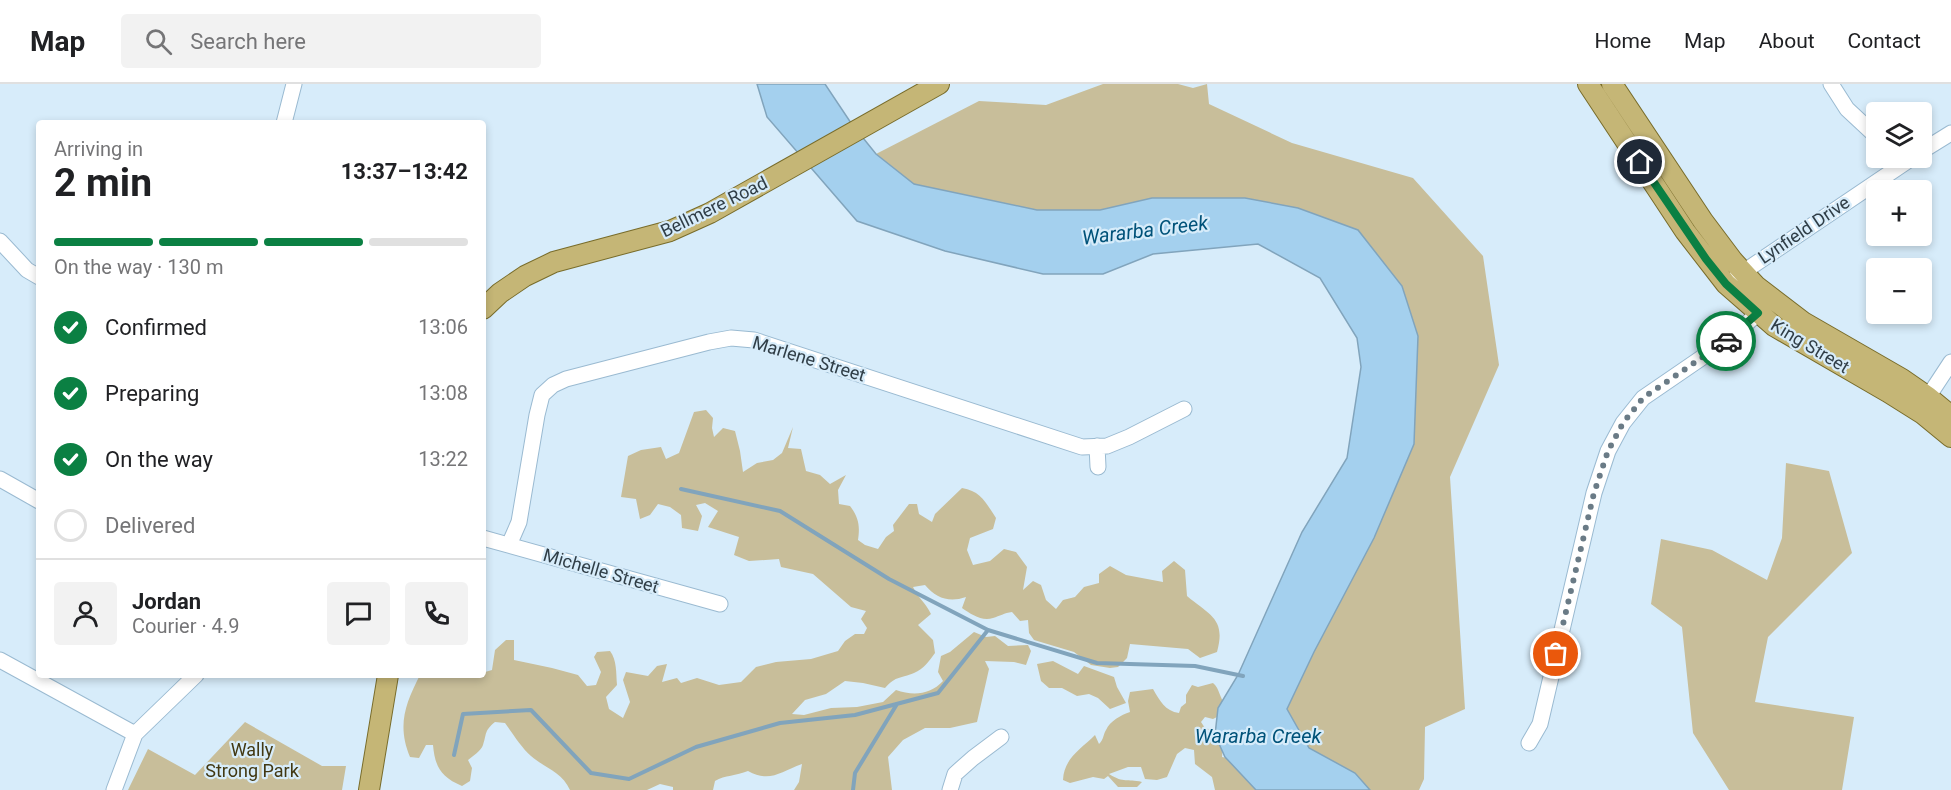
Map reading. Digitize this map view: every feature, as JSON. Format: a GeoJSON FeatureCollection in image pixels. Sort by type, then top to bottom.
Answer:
{"type":"FeatureCollection","features":[{"type":"Feature","properties":{"kind":"main road","name":"Bellmere Road"},"geometry":{"type":"LineString","coordinates":[[486,306],[500,293],[525,276],[554,262],[670,231],[710,213],[939,84]]}},
{"type":"Feature","properties":{"kind":"main road","name":"King Street"},"geometry":{"type":"LineString","coordinates":[[1589,84],[1685,231],[1726,284],[1758,313],[1794,338],[1923,414],[1951,437]]}},
{"type":"Feature","properties":{"kind":"main road","name":"King Street"},"geometry":{"type":"LineString","coordinates":[[1612,84],[1703,221],[1743,272],[1770,298],[1803,322],[1875,362],[1928,397],[1951,416]]}},
{"type":"Feature","properties":{"kind":"main road"},"geometry":{"type":"LineString","coordinates":[[369,790],[388,678]]}},
{"type":"Feature","properties":{"kind":"street"},"geometry":{"type":"LineString","coordinates":[[285,120],[294,84]]}},
{"type":"Feature","properties":{"kind":"street"},"geometry":{"type":"LineString","coordinates":[[1831,84],[1847,109],[1866,127]]}},
{"type":"Feature","properties":{"kind":"street"},"geometry":{"type":"LineString","coordinates":[[1932,145],[1951,132]]}},
{"type":"Feature","properties":{"kind":"street","name":"Lynfield Drive"},"geometry":{"type":"LineString","coordinates":[[1726,284],[1893,168]]}},
{"type":"Feature","properties":{"kind":"street"},"geometry":{"type":"LineString","coordinates":[[0,241],[27,270],[36,275]]}},
{"type":"Feature","properties":{"kind":"street"},"geometry":{"type":"LineString","coordinates":[[1529,743],[1540,724],[1594,493],[1608,451],[1623,423],[1643,398],[1732,337],[1758,313]]}},
{"type":"Feature","properties":{"kind":"street","name":"Marlene Street"},"geometry":{"type":"LineString","coordinates":[[509,544],[519,522],[542,395],[553,385],[566,379],[731,338],[754,340],[1082,447],[1107,446],[1129,438],[1184,409]]}},
{"type":"Feature","properties":{"kind":"street"},"geometry":{"type":"LineString","coordinates":[[1928,397],[1951,362]]}},
{"type":"Feature","properties":{"kind":"street"},"geometry":{"type":"LineString","coordinates":[[1097,446],[1098,467]]}},
{"type":"Feature","properties":{"kind":"street"},"geometry":{"type":"LineString","coordinates":[[0,479],[36,499]]}},
{"type":"Feature","properties":{"kind":"street","name":"Michelle Street"},"geometry":{"type":"LineString","coordinates":[[486,539],[720,604]]}},
{"type":"Feature","properties":{"kind":"street"},"geometry":{"type":"LineString","coordinates":[[0,660],[135,734]]}},
{"type":"Feature","properties":{"kind":"street"},"geometry":{"type":"LineString","coordinates":[[114,790],[135,734],[193,678]]}},
{"type":"Feature","properties":{"kind":"street"},"geometry":{"type":"LineString","coordinates":[[950,790],[956,774],[1001,737]]}},
{"type":"Feature","properties":{"kind":"green space"},"geometry":{"type":"Polygon","coordinates":[[[1103,84],[1178,84],[1193,88],[1207,84],[1209,104],[1292,143],[1413,178],[1483,256],[1499,365],[1450,477],[1465,709],[1425,727],[1424,779],[1419,790],[1370,790],[1355,773],[1309,748],[1287,709],[1314,652],[1402,286],[1152,198],[1100,210],[1037,210],[914,184],[876,154],[979,101],[1046,105],[1103,84]]]}},
{"type":"Feature","properties":{"kind":"green space"},"geometry":{"type":"Polygon","coordinates":[[[706,410],[713,418],[714,437],[723,428],[735,431],[743,472],[757,463],[773,460],[782,453],[793,427],[788,448],[801,449],[806,471],[820,475],[830,484],[846,475],[838,490],[839,504],[850,506],[855,514],[859,526],[858,540],[878,549],[886,537],[894,531],[893,525],[909,504],[917,504],[919,514],[932,522],[935,514],[962,488],[974,492],[982,498],[996,518],[993,529],[970,538],[967,550],[973,565],[990,561],[1004,549],[1016,552],[1027,567],[1023,590],[1033,581],[1041,585],[1046,600],[1056,609],[1063,600],[1075,597],[1084,587],[1099,583],[1099,574],[1110,566],[1126,575],[1163,582],[1162,571],[1174,561],[1185,570],[1187,596],[1209,614],[1218,625],[1217,652],[1200,658],[1188,649],[1130,644],[1127,658],[1118,667],[1091,665],[1074,652],[1034,640],[1029,633],[1028,620],[1020,621],[1012,612],[989,619],[981,618],[962,608],[966,597],[943,598],[925,585],[913,587],[931,614],[918,625],[933,640],[935,653],[923,667],[914,673],[896,679],[885,688],[845,681],[826,694],[805,700],[792,714],[804,715],[831,708],[857,707],[883,702],[896,690],[909,693],[927,692],[943,681],[938,672],[941,656],[950,652],[974,632],[986,637],[995,636],[1008,646],[1028,645],[1031,651],[1026,665],[1014,662],[985,661],[989,669],[977,722],[950,728],[925,728],[903,740],[888,757],[892,790],[794,790],[799,782],[802,764],[775,775],[763,776],[748,771],[723,778],[715,781],[713,790],[673,790],[673,787],[660,784],[647,790],[570,790],[558,774],[527,752],[505,723],[495,722],[487,730],[481,749],[468,760],[472,768],[470,781],[462,786],[449,779],[440,770],[435,759],[433,745],[426,745],[419,758],[410,757],[404,735],[404,715],[419,678],[486,678],[486,672],[492,670],[495,650],[506,640],[514,640],[514,660],[578,675],[587,686],[596,685],[601,672],[594,657],[597,652],[610,651],[615,663],[617,685],[606,697],[609,709],[623,718],[630,702],[623,680],[626,672],[648,676],[657,666],[667,664],[662,682],[677,678],[681,683],[697,678],[719,685],[741,682],[756,667],[776,662],[811,659],[838,651],[845,641],[855,634],[864,634],[867,628],[861,619],[866,611],[851,607],[813,574],[781,567],[779,559],[749,561],[734,555],[739,537],[708,527],[718,511],[705,503],[696,505],[702,516],[698,531],[682,528],[681,515],[670,507],[658,504],[650,515],[640,519],[636,499],[621,497],[628,456],[641,450],[661,447],[666,459],[679,453],[694,412],[706,410]]]}},
{"type":"Feature","properties":{"kind":"green space"},"geometry":{"type":"Polygon","coordinates":[[[1786,463],[1829,471],[1852,553],[1768,637],[1755,702],[1854,717],[1842,790],[1729,790],[1693,733],[1682,627],[1651,604],[1661,539],[1712,550],[1767,580],[1782,538],[1786,463]]]}},
{"type":"Feature","properties":{"kind":"green space"},"geometry":{"type":"Polygon","coordinates":[[[1053,661],[1078,674],[1084,666],[1114,677],[1126,703],[1110,709],[1098,698],[1089,694],[1077,696],[1062,688],[1049,688],[1041,681],[1037,664],[1053,661]]]}},
{"type":"Feature","properties":{"kind":"green space"},"geometry":{"type":"Polygon","coordinates":[[[1213,683],[1225,704],[1221,715],[1213,719],[1205,717],[1201,722],[1205,728],[1220,732],[1223,745],[1222,757],[1237,760],[1281,790],[1215,790],[1212,777],[1195,764],[1194,750],[1185,748],[1177,754],[1167,777],[1157,780],[1145,779],[1141,767],[1128,767],[1109,774],[1122,780],[1142,782],[1137,787],[1118,787],[1108,776],[1104,779],[1093,777],[1070,783],[1063,780],[1066,766],[1074,754],[1095,735],[1099,744],[1110,724],[1130,712],[1128,701],[1130,692],[1153,689],[1166,708],[1179,713],[1181,707],[1186,703],[1186,695],[1192,685],[1198,687],[1213,683]]]}},
{"type":"Feature","properties":{"kind":"green space","name":"Wally Strong Park"},"geometry":{"type":"Polygon","coordinates":[[[245,722],[322,766],[346,766],[342,790],[128,790],[148,749],[195,775],[245,722]]]}},
{"type":"Feature","properties":{"kind":"water","name":"Wararba Creek"},"geometry":{"type":"Polygon","coordinates":[[[757,84],[825,84],[851,123],[876,154],[914,184],[1037,210],[1100,210],[1152,198],[1245,198],[1298,208],[1358,230],[1402,286],[1418,336],[1414,444],[1374,538],[1287,709],[1309,748],[1355,773],[1370,790],[1256,790],[1225,757],[1215,735],[1218,708],[1238,675],[1302,532],[1347,458],[1361,367],[1357,338],[1320,278],[1258,244],[1153,254],[1103,274],[1043,274],[945,251],[857,221],[767,117],[757,84]]]}},
{"type":"Feature","properties":{"kind":"waterway"},"geometry":{"type":"LineString","coordinates":[[681,489],[780,511],[889,579],[988,630],[1097,663],[1195,666],[1243,676]]}},
{"type":"Feature","properties":{"kind":"waterway"},"geometry":{"type":"LineString","coordinates":[[454,755],[463,714],[531,710],[591,773],[629,779],[696,747],[780,723],[855,715],[938,693],[988,630]]}},
{"type":"Feature","properties":{"kind":"waterway"},"geometry":{"type":"LineString","coordinates":[[853,790],[855,773],[897,704]]}},
{"type":"Feature","properties":{"kind":"way so far"},"geometry":{"type":"LineString","coordinates":[[1556,654],[1594,493],[1608,451],[1623,423],[1643,398],[1726,341]]}},
{"type":"Feature","properties":{"kind":"route"},"geometry":{"type":"LineString","coordinates":[[1640,162],[1706,259],[1726,284],[1758,313],[1726,341]]}}]}
